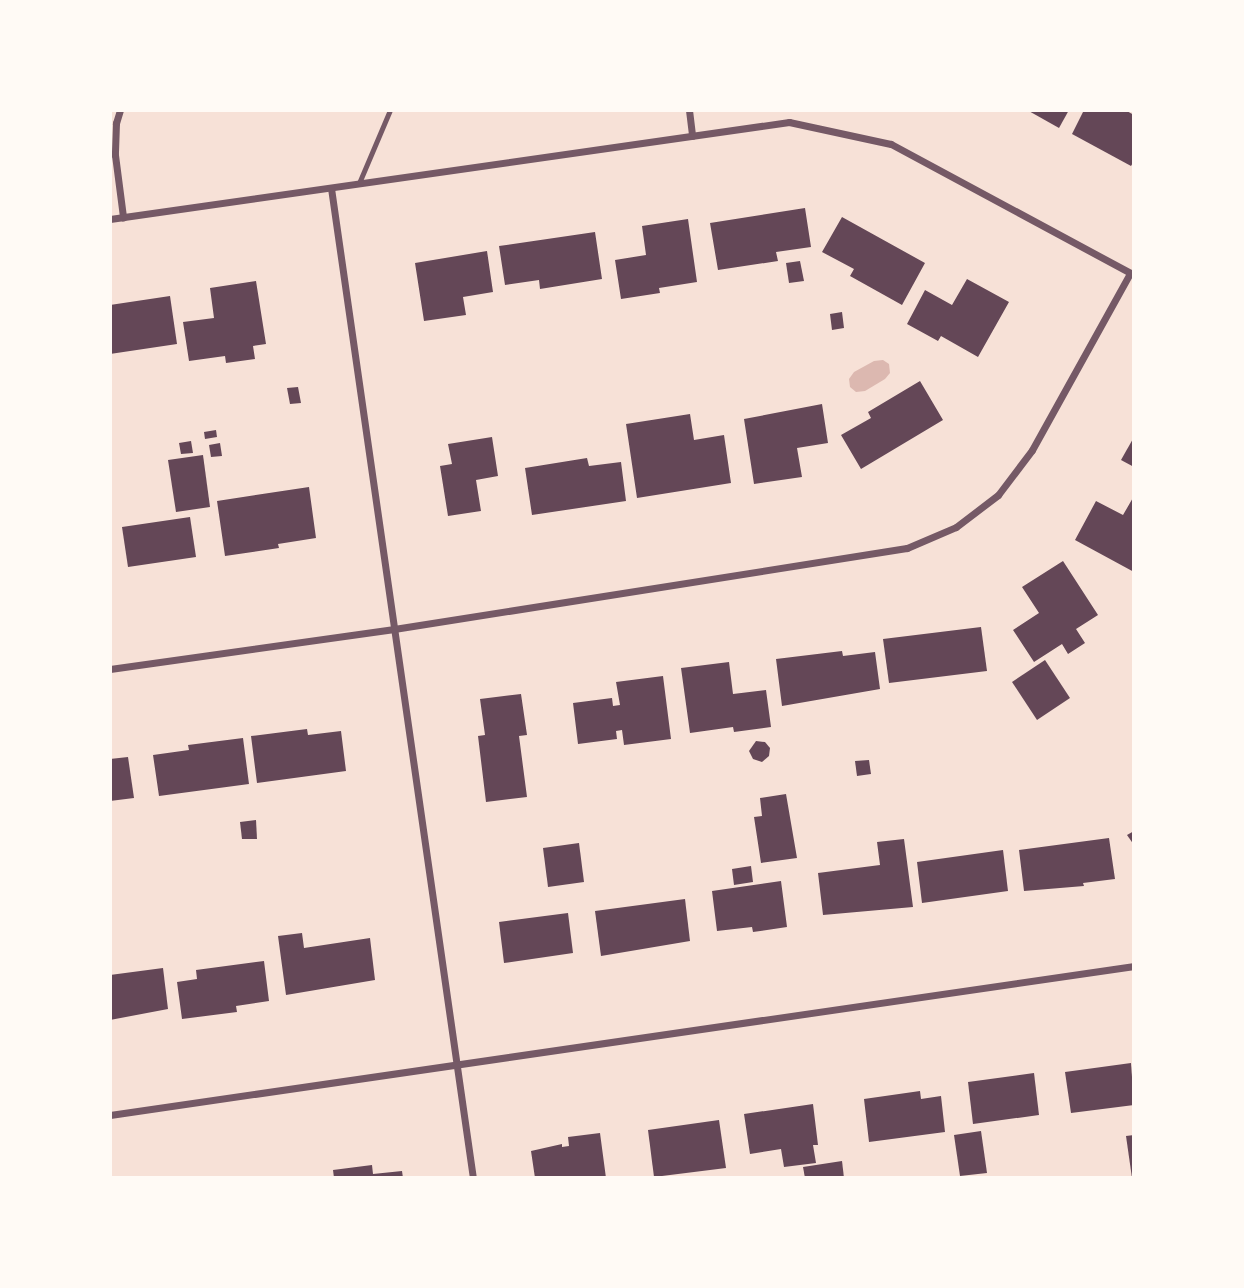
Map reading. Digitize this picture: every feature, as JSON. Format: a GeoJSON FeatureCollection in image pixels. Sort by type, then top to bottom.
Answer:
{"type":"FeatureCollection","features":[{"type":"Feature","properties":{"kind":"street"},"geometry":{"type":"LineString","coordinates":[[120,110],[116,123],[114,155],[123,218]]}},
{"type":"Feature","properties":{"kind":"street"},"geometry":{"type":"LineString","coordinates":[[690,110],[692,136]]}},
{"type":"Feature","properties":{"kind":"street"},"geometry":{"type":"LineString","coordinates":[[110,219],[789,122],[891,144],[1132,274],[1032,450],[998,495],[956,527],[907,548],[110,669]]}},
{"type":"Feature","properties":{"kind":"street"},"geometry":{"type":"LineString","coordinates":[[331,188],[473,1178]]}},
{"type":"Feature","properties":{"kind":"street"},"geometry":{"type":"LineString","coordinates":[[110,1115],[457,1067],[1134,966]]}},
{"type":"Feature","properties":{"kind":"lane"},"geometry":{"type":"LineString","coordinates":[[359,183],[390,110]]}},
{"type":"Feature","properties":{"kind":"shaded area"},"geometry":{"type":"Polygon","coordinates":[[[883,360],[889,364],[890,373],[885,379],[865,391],[856,392],[850,387],[849,379],[854,372],[874,361],[883,360]]]}},
{"type":"Feature","properties":{"kind":"building"},"geometry":{"type":"Polygon","coordinates":[[[1027,110],[1069,110],[1059,128],[1027,110]]]}},
{"type":"Feature","properties":{"kind":"building"},"geometry":{"type":"Polygon","coordinates":[[[1084,110],[1125,110],[1134,115],[1134,161],[1131,166],[1072,134],[1084,110]]]}},
{"type":"Feature","properties":{"kind":"building"},"geometry":{"type":"Polygon","coordinates":[[[805,208],[811,247],[776,252],[778,261],[718,270],[710,223],[805,208]]]}},
{"type":"Feature","properties":{"kind":"building"},"geometry":{"type":"Polygon","coordinates":[[[842,217],[925,263],[902,305],[850,276],[854,269],[822,252],[842,217]]]}},
{"type":"Feature","properties":{"kind":"building"},"geometry":{"type":"Polygon","coordinates":[[[688,219],[697,282],[659,288],[660,293],[621,299],[615,260],[646,255],[642,226],[688,219]]]}},
{"type":"Feature","properties":{"kind":"building"},"geometry":{"type":"Polygon","coordinates":[[[595,232],[602,279],[540,289],[539,280],[505,285],[499,246],[595,232]]]}},
{"type":"Feature","properties":{"kind":"building"},"geometry":{"type":"Polygon","coordinates":[[[487,251],[493,292],[463,297],[466,315],[424,321],[415,263],[487,251]]]}},
{"type":"Feature","properties":{"kind":"building"},"geometry":{"type":"Polygon","coordinates":[[[800,261],[804,281],[789,283],[786,263],[800,261]]]}},
{"type":"Feature","properties":{"kind":"building"},"geometry":{"type":"Polygon","coordinates":[[[967,279],[1009,302],[978,357],[941,336],[938,341],[907,324],[925,290],[952,305],[967,279]]]}},
{"type":"Feature","properties":{"kind":"building"},"geometry":{"type":"Polygon","coordinates":[[[256,281],[266,344],[253,346],[255,359],[226,363],[225,356],[189,361],[183,322],[214,318],[210,288],[256,281]]]}},
{"type":"Feature","properties":{"kind":"building"},"geometry":{"type":"Polygon","coordinates":[[[170,296],[177,344],[110,354],[110,305],[170,296]]]}},
{"type":"Feature","properties":{"kind":"building"},"geometry":{"type":"Polygon","coordinates":[[[842,312],[844,328],[832,330],[830,314],[842,312]]]}},
{"type":"Feature","properties":{"kind":"building"},"geometry":{"type":"Polygon","coordinates":[[[920,381],[943,420],[861,469],[841,435],[871,418],[868,412],[920,381]]]}},
{"type":"Feature","properties":{"kind":"building"},"geometry":{"type":"Polygon","coordinates":[[[298,387],[301,403],[290,404],[287,388],[298,387]]]}},
{"type":"Feature","properties":{"kind":"building"},"geometry":{"type":"Polygon","coordinates":[[[822,404],[828,443],[797,448],[802,477],[754,484],[744,419],[822,404]]]}},
{"type":"Feature","properties":{"kind":"building"},"geometry":{"type":"Polygon","coordinates":[[[690,414],[694,440],[724,435],[731,483],[637,498],[626,424],[690,414]]]}},
{"type":"Feature","properties":{"kind":"building"},"geometry":{"type":"Polygon","coordinates":[[[216,430],[217,437],[205,439],[204,432],[216,430]]]}},
{"type":"Feature","properties":{"kind":"building"},"geometry":{"type":"Polygon","coordinates":[[[492,437],[498,476],[476,480],[481,511],[448,516],[440,466],[452,464],[448,444],[492,437]]]}},
{"type":"Feature","properties":{"kind":"building"},"geometry":{"type":"Polygon","coordinates":[[[1134,437],[1134,467],[1121,460],[1134,437]]]}},
{"type":"Feature","properties":{"kind":"building"},"geometry":{"type":"Polygon","coordinates":[[[191,441],[193,453],[181,454],[179,443],[191,441]]]}},
{"type":"Feature","properties":{"kind":"building"},"geometry":{"type":"Polygon","coordinates":[[[220,443],[222,456],[211,457],[209,445],[220,443]]]}},
{"type":"Feature","properties":{"kind":"building"},"geometry":{"type":"Polygon","coordinates":[[[203,455],[210,507],[176,512],[168,460],[203,455]]]}},
{"type":"Feature","properties":{"kind":"building"},"geometry":{"type":"Polygon","coordinates":[[[587,458],[589,466],[621,462],[626,501],[532,515],[525,468],[587,458]]]}},
{"type":"Feature","properties":{"kind":"building"},"geometry":{"type":"Polygon","coordinates":[[[309,487],[316,538],[278,544],[279,548],[225,556],[217,501],[309,487]]]}},
{"type":"Feature","properties":{"kind":"building"},"geometry":{"type":"Polygon","coordinates":[[[1134,496],[1134,572],[1075,540],[1096,501],[1123,515],[1134,496]]]}},
{"type":"Feature","properties":{"kind":"building"},"geometry":{"type":"Polygon","coordinates":[[[190,517],[196,557],[128,567],[122,527],[190,517]]]}},
{"type":"Feature","properties":{"kind":"building"},"geometry":{"type":"Polygon","coordinates":[[[1063,561],[1098,615],[1076,629],[1085,643],[1068,654],[1062,644],[1034,662],[1013,630],[1039,613],[1022,587],[1063,561]]]}},
{"type":"Feature","properties":{"kind":"building"},"geometry":{"type":"Polygon","coordinates":[[[981,627],[987,671],[889,683],[883,639],[981,627]]]}},
{"type":"Feature","properties":{"kind":"building"},"geometry":{"type":"Polygon","coordinates":[[[842,651],[843,656],[875,652],[880,689],[782,706],[776,659],[842,651]]]}},
{"type":"Feature","properties":{"kind":"building"},"geometry":{"type":"Polygon","coordinates":[[[1045,660],[1070,698],[1037,720],[1012,682],[1045,660]]]}},
{"type":"Feature","properties":{"kind":"building"},"geometry":{"type":"Polygon","coordinates":[[[729,662],[733,694],[766,690],[771,727],[734,732],[733,727],[690,733],[681,668],[729,662]]]}},
{"type":"Feature","properties":{"kind":"building"},"geometry":{"type":"Polygon","coordinates":[[[663,676],[671,739],[624,745],[622,730],[616,731],[617,739],[578,744],[573,703],[612,698],[613,706],[620,705],[616,682],[663,676]]]}},
{"type":"Feature","properties":{"kind":"building"},"geometry":{"type":"Polygon","coordinates":[[[521,694],[527,735],[519,736],[527,797],[486,802],[478,736],[485,735],[480,699],[521,694]]]}},
{"type":"Feature","properties":{"kind":"building"},"geometry":{"type":"Polygon","coordinates":[[[307,729],[308,735],[341,731],[346,771],[257,783],[251,736],[307,729]]]}},
{"type":"Feature","properties":{"kind":"building"},"geometry":{"type":"Polygon","coordinates":[[[243,738],[249,784],[159,796],[153,755],[189,750],[188,745],[243,738]]]}},
{"type":"Feature","properties":{"kind":"building"},"geometry":{"type":"Polygon","coordinates":[[[756,741],[765,742],[770,748],[769,756],[762,762],[753,759],[749,751],[756,741]]]}},
{"type":"Feature","properties":{"kind":"building"},"geometry":{"type":"Polygon","coordinates":[[[128,757],[134,798],[110,801],[110,759],[128,757]]]}},
{"type":"Feature","properties":{"kind":"building"},"geometry":{"type":"Polygon","coordinates":[[[869,760],[871,774],[857,776],[855,761],[869,760]]]}},
{"type":"Feature","properties":{"kind":"building"},"geometry":{"type":"Polygon","coordinates":[[[786,794],[797,858],[761,863],[754,817],[762,816],[760,798],[786,794]]]}},
{"type":"Feature","properties":{"kind":"building"},"geometry":{"type":"Polygon","coordinates":[[[256,820],[257,839],[242,839],[240,822],[256,820]]]}},
{"type":"Feature","properties":{"kind":"building"},"geometry":{"type":"Polygon","coordinates":[[[1134,831],[1134,845],[1127,835],[1134,831]]]}},
{"type":"Feature","properties":{"kind":"building"},"geometry":{"type":"Polygon","coordinates":[[[1109,838],[1115,879],[1083,883],[1084,886],[1024,891],[1019,850],[1109,838]]]}},
{"type":"Feature","properties":{"kind":"building"},"geometry":{"type":"Polygon","coordinates":[[[904,839],[913,907],[823,915],[818,873],[880,865],[877,842],[904,839]]]}},
{"type":"Feature","properties":{"kind":"building"},"geometry":{"type":"Polygon","coordinates":[[[579,843],[584,882],[548,887],[543,848],[579,843]]]}},
{"type":"Feature","properties":{"kind":"building"},"geometry":{"type":"Polygon","coordinates":[[[1003,850],[1008,891],[922,903],[917,862],[1003,850]]]}},
{"type":"Feature","properties":{"kind":"building"},"geometry":{"type":"Polygon","coordinates":[[[751,866],[753,882],[734,885],[732,869],[751,866]]]}},
{"type":"Feature","properties":{"kind":"building"},"geometry":{"type":"Polygon","coordinates":[[[781,881],[787,927],[753,932],[752,927],[717,931],[712,891],[781,881]]]}},
{"type":"Feature","properties":{"kind":"building"},"geometry":{"type":"Polygon","coordinates":[[[685,899],[690,941],[601,956],[595,911],[685,899]]]}},
{"type":"Feature","properties":{"kind":"building"},"geometry":{"type":"Polygon","coordinates":[[[568,913],[573,953],[504,963],[499,922],[568,913]]]}},
{"type":"Feature","properties":{"kind":"building"},"geometry":{"type":"Polygon","coordinates":[[[302,933],[304,948],[370,938],[375,980],[286,995],[278,936],[302,933]]]}},
{"type":"Feature","properties":{"kind":"building"},"geometry":{"type":"Polygon","coordinates":[[[264,961],[269,1001],[236,1006],[237,1012],[182,1019],[177,982],[197,979],[196,970],[264,961]]]}},
{"type":"Feature","properties":{"kind":"building"},"geometry":{"type":"Polygon","coordinates":[[[163,968],[168,1009],[110,1020],[110,975],[163,968]]]}},
{"type":"Feature","properties":{"kind":"building"},"geometry":{"type":"Polygon","coordinates":[[[1131,1063],[1134,1105],[1071,1113],[1065,1072],[1131,1063]]]}},
{"type":"Feature","properties":{"kind":"building"},"geometry":{"type":"Polygon","coordinates":[[[1034,1073],[1039,1115],[973,1124],[968,1082],[1034,1073]]]}},
{"type":"Feature","properties":{"kind":"building"},"geometry":{"type":"Polygon","coordinates":[[[920,1091],[921,1099],[941,1096],[945,1132],[869,1142],[864,1099],[920,1091]]]}},
{"type":"Feature","properties":{"kind":"building"},"geometry":{"type":"Polygon","coordinates":[[[813,1104],[818,1145],[813,1145],[816,1163],[784,1167],[781,1149],[750,1154],[744,1114],[813,1104]]]}},
{"type":"Feature","properties":{"kind":"building"},"geometry":{"type":"Polygon","coordinates":[[[719,1120],[726,1168],[654,1177],[648,1130],[719,1120]]]}},
{"type":"Feature","properties":{"kind":"building"},"geometry":{"type":"Polygon","coordinates":[[[981,1131],[987,1173],[960,1176],[954,1135],[981,1131]]]}},
{"type":"Feature","properties":{"kind":"building"},"geometry":{"type":"Polygon","coordinates":[[[600,1133],[606,1178],[535,1178],[531,1151],[562,1144],[562,1147],[569,1146],[568,1137],[600,1133]]]}},
{"type":"Feature","properties":{"kind":"building"},"geometry":{"type":"Polygon","coordinates":[[[1134,1135],[1134,1178],[1132,1178],[1126,1136],[1134,1135]]]}},
{"type":"Feature","properties":{"kind":"building"},"geometry":{"type":"Polygon","coordinates":[[[842,1161],[844,1178],[805,1178],[803,1167],[842,1161]]]}},
{"type":"Feature","properties":{"kind":"building"},"geometry":{"type":"Polygon","coordinates":[[[372,1165],[373,1174],[402,1171],[403,1178],[334,1178],[333,1170],[372,1165]]]}}]}
